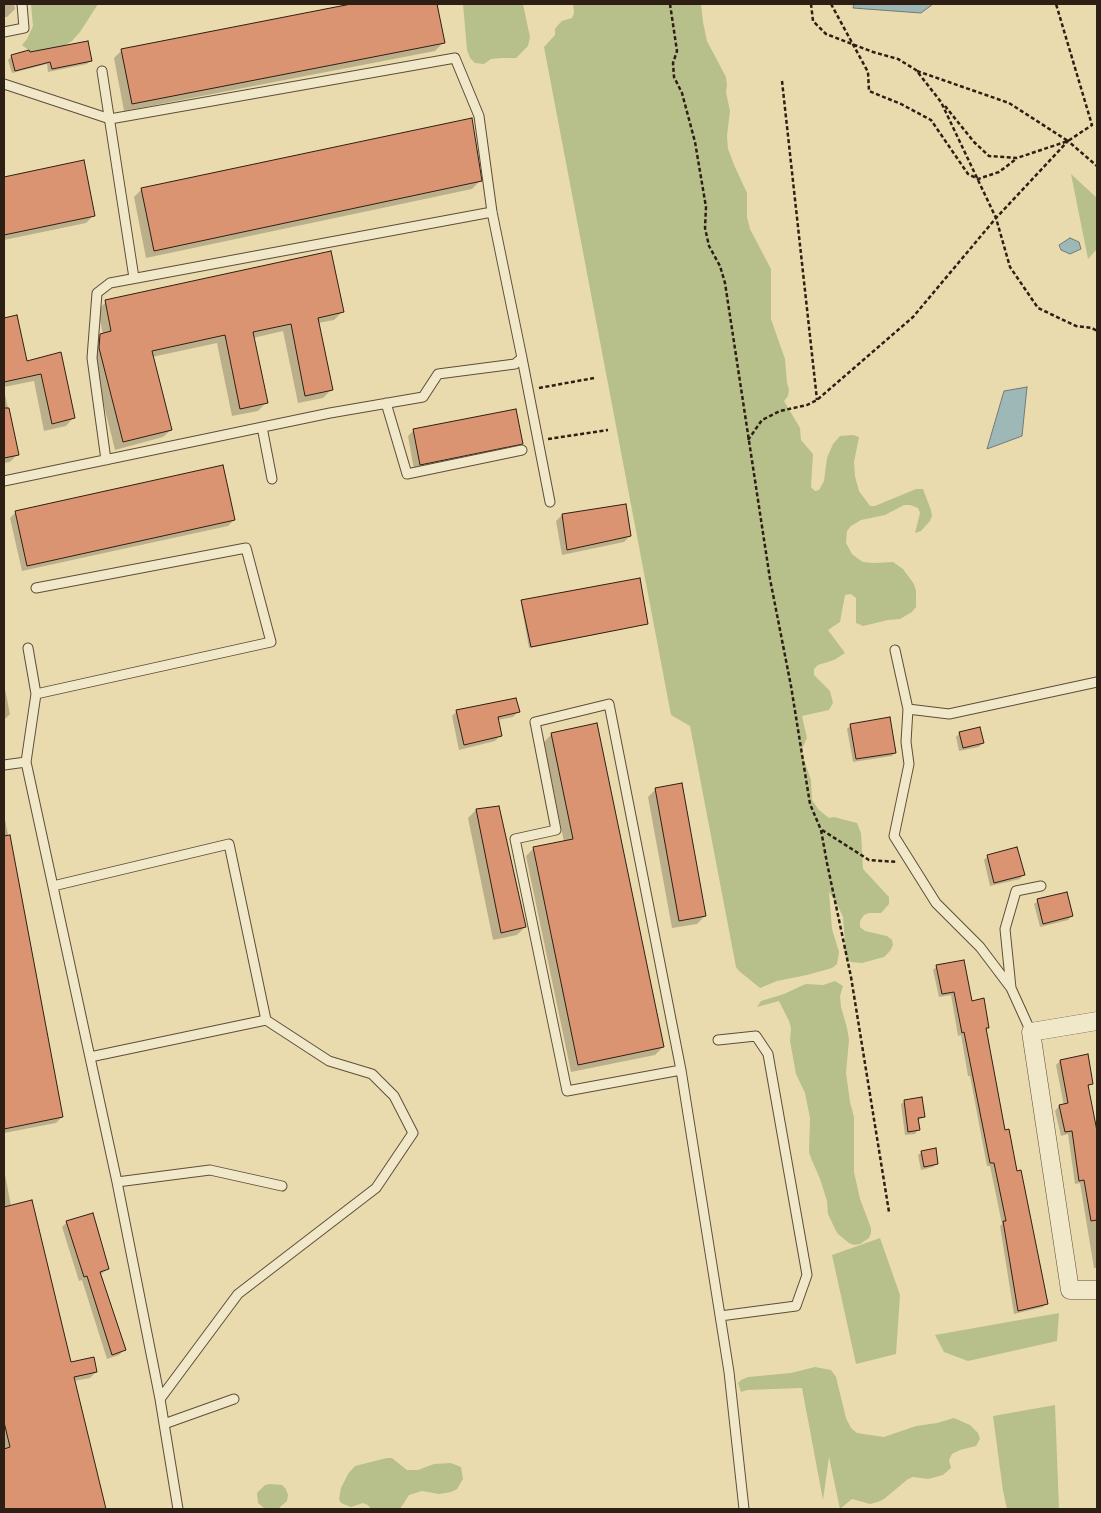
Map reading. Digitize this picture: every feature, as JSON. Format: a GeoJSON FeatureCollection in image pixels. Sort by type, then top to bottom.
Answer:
{"type":"FeatureCollection","features":[{"type":"Feature","properties":{"kind":"street"},"geometry":{"type":"LineString","coordinates":[[1097,1021],[1031,1032],[1070,1290],[1097,1290]]}},
{"type":"Feature","properties":{"kind":"lane"},"geometry":{"type":"LineString","coordinates":[[4,32],[24,28],[22,4]]}},
{"type":"Feature","properties":{"kind":"lane"},"geometry":{"type":"LineString","coordinates":[[4,84],[110,119],[455,58],[479,116],[492,212],[550,502]]}},
{"type":"Feature","properties":{"kind":"lane"},"geometry":{"type":"LineString","coordinates":[[102,71],[134,278]]}},
{"type":"Feature","properties":{"kind":"lane"},"geometry":{"type":"LineString","coordinates":[[106,460],[92,358],[97,292],[110,283],[492,212]]}},
{"type":"Feature","properties":{"kind":"lane"},"geometry":{"type":"LineString","coordinates":[[4,481],[262,427],[423,397],[438,374],[515,364],[522,358]]}},
{"type":"Feature","properties":{"kind":"lane"},"geometry":{"type":"LineString","coordinates":[[386,403],[407,474],[522,450]]}},
{"type":"Feature","properties":{"kind":"lane"},"geometry":{"type":"LineString","coordinates":[[262,427],[272,480]]}},
{"type":"Feature","properties":{"kind":"lane"},"geometry":{"type":"LineString","coordinates":[[36,588],[246,548],[271,642],[36,694]]}},
{"type":"Feature","properties":{"kind":"lane"},"geometry":{"type":"LineString","coordinates":[[28,648],[36,694],[26,762],[117,1182],[160,1399],[178,1509]]}},
{"type":"Feature","properties":{"kind":"lane"},"geometry":{"type":"LineString","coordinates":[[895,650],[908,709],[906,742],[909,764],[894,836],[936,903],[980,947],[1011,988],[1031,1032]]}},
{"type":"Feature","properties":{"kind":"lane"},"geometry":{"type":"LineString","coordinates":[[908,709],[949,714],[1097,682]]}},
{"type":"Feature","properties":{"kind":"lane"},"geometry":{"type":"LineString","coordinates":[[681,1070],[567,1091],[515,840],[556,830],[535,722],[609,704],[681,1070],[729,1372],[744,1509]]}},
{"type":"Feature","properties":{"kind":"lane"},"geometry":{"type":"LineString","coordinates":[[4,766],[26,762]]}},
{"type":"Feature","properties":{"kind":"lane"},"geometry":{"type":"LineString","coordinates":[[53,886],[229,844],[266,1020]]}},
{"type":"Feature","properties":{"kind":"lane"},"geometry":{"type":"LineString","coordinates":[[1011,988],[1005,930],[1014,898],[1016,891],[1040,886]]}},
{"type":"Feature","properties":{"kind":"lane"},"geometry":{"type":"LineString","coordinates":[[90,1057],[266,1020],[329,1061],[372,1074],[394,1096],[413,1133],[376,1188],[238,1294],[160,1399]]}},
{"type":"Feature","properties":{"kind":"lane"},"geometry":{"type":"LineString","coordinates":[[718,1040],[756,1036],[768,1054],[807,1275],[796,1306],[720,1316]]}},
{"type":"Feature","properties":{"kind":"lane"},"geometry":{"type":"LineString","coordinates":[[117,1182],[210,1170],[282,1186]]}},
{"type":"Feature","properties":{"kind":"lane"},"geometry":{"type":"LineString","coordinates":[[164,1424],[234,1399]]}},
{"type":"Feature","properties":{"kind":"path"},"geometry":{"type":"LineString","coordinates":[[670,4],[677,51],[673,63],[674,77],[682,94],[695,142],[706,207],[705,228],[709,246],[720,266],[725,283],[770,579],[792,686],[810,804],[822,830],[826,863],[851,977],[890,1212]]}},
{"type":"Feature","properties":{"kind":"path"},"geometry":{"type":"LineString","coordinates":[[811,4],[813,21],[826,34],[873,52],[898,59],[916,70],[1009,103],[1068,141],[1097,166]]}},
{"type":"Feature","properties":{"kind":"path"},"geometry":{"type":"LineString","coordinates":[[831,4],[868,72],[869,92],[901,104],[931,120],[968,174],[978,179],[999,172],[1017,158],[1068,141]]}},
{"type":"Feature","properties":{"kind":"path"},"geometry":{"type":"LineString","coordinates":[[748,440],[762,420],[780,411],[807,405],[818,400],[913,317],[996,218],[1068,141],[1092,125],[1056,4]]}},
{"type":"Feature","properties":{"kind":"path"},"geometry":{"type":"LineString","coordinates":[[916,70],[974,142],[989,156],[1017,158]]}},
{"type":"Feature","properties":{"kind":"path"},"geometry":{"type":"LineString","coordinates":[[782,81],[818,400]]}},
{"type":"Feature","properties":{"kind":"path"},"geometry":{"type":"LineString","coordinates":[[941,102],[996,218],[1010,267],[1038,308],[1076,326],[1092,328],[1097,331]]}},
{"type":"Feature","properties":{"kind":"path"},"geometry":{"type":"LineString","coordinates":[[528,389],[594,378]]}},
{"type":"Feature","properties":{"kind":"path"},"geometry":{"type":"LineString","coordinates":[[538,441],[608,430]]}},
{"type":"Feature","properties":{"kind":"path"},"geometry":{"type":"LineString","coordinates":[[822,830],[869,860],[911,863]]}},
{"type":"Feature","properties":{"kind":"green space"},"geometry":{"type":"Polygon","coordinates":[[[31,4],[98,4],[72,41],[62,47],[35,55],[22,45],[33,26],[31,4]]]}},
{"type":"Feature","properties":{"kind":"green space"},"geometry":{"type":"Polygon","coordinates":[[[463,4],[523,4],[530,37],[528,46],[516,58],[491,59],[484,64],[475,63],[470,58],[467,50],[463,4]]]}},
{"type":"Feature","properties":{"kind":"green space"},"geometry":{"type":"Polygon","coordinates":[[[573,4],[701,4],[707,41],[726,77],[726,92],[730,111],[727,136],[728,149],[747,193],[747,217],[750,229],[771,269],[771,319],[785,359],[789,390],[788,396],[784,401],[800,428],[801,440],[813,454],[811,487],[815,491],[819,490],[824,481],[827,458],[833,444],[840,436],[853,435],[859,437],[854,462],[855,476],[859,491],[870,506],[875,506],[916,489],[923,489],[931,510],[932,516],[930,521],[921,531],[915,533],[920,513],[918,508],[910,505],[904,505],[885,515],[861,520],[847,531],[846,543],[852,554],[857,558],[863,562],[893,562],[903,569],[914,584],[916,607],[912,612],[900,619],[863,626],[856,623],[856,598],[851,594],[845,595],[840,622],[828,630],[845,653],[834,660],[818,665],[814,669],[814,675],[830,691],[833,703],[829,710],[802,716],[807,738],[801,751],[811,780],[812,800],[819,810],[829,818],[834,817],[857,823],[861,833],[863,869],[889,897],[889,904],[881,913],[869,913],[864,915],[860,921],[860,927],[865,931],[887,936],[892,940],[893,945],[884,957],[862,963],[851,962],[847,958],[844,948],[843,917],[829,892],[832,929],[839,952],[837,964],[832,968],[777,981],[760,988],[736,967],[690,726],[671,715],[544,47],[555,35],[555,29],[558,25],[562,21],[572,18],[574,13],[573,4]]]}},
{"type":"Feature","properties":{"kind":"green space"},"geometry":{"type":"Polygon","coordinates":[[[1071,174],[1097,198],[1097,249],[1088,259],[1071,174]]]}},
{"type":"Feature","properties":{"kind":"green space"},"geometry":{"type":"Polygon","coordinates":[[[835,981],[843,986],[840,996],[841,1007],[849,1040],[846,1073],[854,1117],[854,1172],[860,1199],[871,1228],[869,1238],[860,1244],[854,1245],[838,1234],[835,1229],[828,1214],[827,1201],[809,1152],[810,1118],[805,1093],[796,1074],[790,1041],[791,1028],[789,1021],[779,1001],[757,1007],[761,1001],[784,994],[806,984],[823,985],[835,981]]]}},
{"type":"Feature","properties":{"kind":"green space"},"geometry":{"type":"Polygon","coordinates":[[[880,1238],[900,1295],[896,1354],[856,1364],[832,1255],[880,1238]]]}},
{"type":"Feature","properties":{"kind":"green space"},"geometry":{"type":"Polygon","coordinates":[[[1059,1313],[1057,1341],[968,1361],[944,1352],[935,1335],[1059,1313]]]}},
{"type":"Feature","properties":{"kind":"green space"},"geometry":{"type":"Polygon","coordinates":[[[815,1367],[831,1370],[836,1377],[846,1418],[851,1428],[857,1433],[884,1437],[916,1426],[954,1418],[970,1425],[978,1433],[980,1439],[976,1446],[952,1454],[949,1460],[951,1468],[943,1475],[928,1479],[913,1477],[878,1502],[870,1504],[852,1499],[840,1509],[829,1457],[823,1500],[802,1388],[747,1390],[741,1392],[738,1383],[748,1377],[791,1373],[815,1367]]]}},
{"type":"Feature","properties":{"kind":"green space"},"geometry":{"type":"Polygon","coordinates":[[[1055,1405],[1059,1509],[1007,1509],[993,1416],[1055,1405]]]}},
{"type":"Feature","properties":{"kind":"green space"},"geometry":{"type":"Polygon","coordinates":[[[392,1458],[407,1470],[418,1470],[434,1464],[451,1463],[461,1467],[463,1479],[457,1489],[451,1492],[439,1494],[422,1491],[409,1495],[400,1509],[371,1509],[363,1503],[351,1507],[341,1503],[339,1499],[341,1488],[348,1474],[355,1466],[392,1458]]]}},
{"type":"Feature","properties":{"kind":"green space"},"geometry":{"type":"Polygon","coordinates":[[[265,1485],[282,1485],[288,1495],[287,1501],[278,1509],[265,1509],[258,1503],[257,1493],[265,1485]]]}},
{"type":"Feature","properties":{"kind":"water"},"geometry":{"type":"Polygon","coordinates":[[[854,4],[933,4],[921,13],[853,8],[854,4]]]}},
{"type":"Feature","properties":{"kind":"water"},"geometry":{"type":"Polygon","coordinates":[[[1070,238],[1079,242],[1081,249],[1070,254],[1061,250],[1059,245],[1070,238]]]}},
{"type":"Feature","properties":{"kind":"water"},"geometry":{"type":"Polygon","coordinates":[[[1027,387],[1022,436],[987,449],[1004,391],[1027,387]]]}},
{"type":"Feature","properties":{"kind":"building"},"geometry":{"type":"Polygon","coordinates":[[[351,4],[437,4],[445,43],[132,104],[121,49],[351,4]]]}},
{"type":"Feature","properties":{"kind":"building"},"geometry":{"type":"Polygon","coordinates":[[[88,41],[92,61],[52,69],[50,62],[15,71],[11,55],[29,50],[30,52],[88,41]]]}},
{"type":"Feature","properties":{"kind":"building"},"geometry":{"type":"Polygon","coordinates":[[[472,118],[482,181],[154,251],[141,188],[472,118]]]}},
{"type":"Feature","properties":{"kind":"building"},"geometry":{"type":"Polygon","coordinates":[[[84,160],[95,216],[4,235],[4,177],[84,160]]]}},
{"type":"Feature","properties":{"kind":"building"},"geometry":{"type":"Polygon","coordinates":[[[331,251],[344,312],[318,318],[333,390],[305,396],[291,324],[253,332],[268,403],[240,409],[225,335],[152,351],[172,430],[123,442],[99,348],[100,334],[111,331],[105,300],[331,251]]]}},
{"type":"Feature","properties":{"kind":"building"},"geometry":{"type":"Polygon","coordinates":[[[17,315],[27,361],[61,352],[75,418],[52,424],[41,374],[4,382],[4,318],[17,315]]]}},
{"type":"Feature","properties":{"kind":"building"},"geometry":{"type":"Polygon","coordinates":[[[4,408],[9,408],[19,455],[4,458],[4,408]]]}},
{"type":"Feature","properties":{"kind":"building"},"geometry":{"type":"Polygon","coordinates":[[[516,409],[523,444],[420,465],[413,429],[516,409]]]}},
{"type":"Feature","properties":{"kind":"building"},"geometry":{"type":"Polygon","coordinates":[[[223,465],[235,520],[27,566],[15,511],[223,465]]]}},
{"type":"Feature","properties":{"kind":"building"},"geometry":{"type":"Polygon","coordinates":[[[626,504],[631,536],[567,550],[562,514],[626,504]]]}},
{"type":"Feature","properties":{"kind":"building"},"geometry":{"type":"Polygon","coordinates":[[[640,578],[648,624],[531,647],[521,600],[640,578]]]}},
{"type":"Feature","properties":{"kind":"building"},"geometry":{"type":"Polygon","coordinates":[[[516,698],[520,712],[498,717],[502,736],[464,745],[456,710],[516,698]]]}},
{"type":"Feature","properties":{"kind":"building"},"geometry":{"type":"Polygon","coordinates":[[[890,717],[896,753],[856,759],[850,724],[890,717]]]}},
{"type":"Feature","properties":{"kind":"building"},"geometry":{"type":"Polygon","coordinates":[[[597,723],[664,1047],[578,1065],[533,847],[573,839],[551,733],[597,723]]]}},
{"type":"Feature","properties":{"kind":"building"},"geometry":{"type":"Polygon","coordinates":[[[980,727],[984,743],[963,748],[959,732],[980,727]]]}},
{"type":"Feature","properties":{"kind":"building"},"geometry":{"type":"Polygon","coordinates":[[[682,783],[706,916],[679,921],[655,788],[682,783]]]}},
{"type":"Feature","properties":{"kind":"building"},"geometry":{"type":"Polygon","coordinates":[[[499,806],[526,927],[501,933],[476,809],[499,806]]]}},
{"type":"Feature","properties":{"kind":"building"},"geometry":{"type":"Polygon","coordinates":[[[10,835],[63,1117],[4,1129],[4,836],[10,835]]]}},
{"type":"Feature","properties":{"kind":"building"},"geometry":{"type":"Polygon","coordinates":[[[1017,847],[1025,875],[994,883],[987,855],[1017,847]]]}},
{"type":"Feature","properties":{"kind":"building"},"geometry":{"type":"Polygon","coordinates":[[[1067,892],[1073,916],[1043,924],[1037,899],[1067,892]]]}},
{"type":"Feature","properties":{"kind":"building"},"geometry":{"type":"Polygon","coordinates":[[[964,960],[972,1001],[984,998],[989,1028],[986,1028],[1005,1130],[1009,1129],[1017,1171],[1021,1170],[1048,1304],[1018,1311],[1003,1221],[1006,1221],[994,1163],[990,1163],[964,1032],[962,1033],[954,992],[942,994],[936,965],[964,960]]]}},
{"type":"Feature","properties":{"kind":"building"},"geometry":{"type":"Polygon","coordinates":[[[1088,1054],[1093,1084],[1088,1085],[1097,1131],[1097,1220],[1091,1221],[1084,1180],[1079,1181],[1072,1131],[1065,1132],[1059,1105],[1068,1103],[1060,1060],[1088,1054]]]}},
{"type":"Feature","properties":{"kind":"building"},"geometry":{"type":"Polygon","coordinates":[[[922,1097],[925,1117],[918,1118],[920,1130],[908,1132],[904,1100],[922,1097]]]}},
{"type":"Feature","properties":{"kind":"building"},"geometry":{"type":"Polygon","coordinates":[[[936,1148],[938,1164],[924,1167],[921,1151],[936,1148]]]}},
{"type":"Feature","properties":{"kind":"building"},"geometry":{"type":"Polygon","coordinates":[[[32,1200],[71,1362],[94,1357],[97,1372],[74,1377],[106,1509],[4,1509],[4,1449],[10,1447],[4,1422],[4,1207],[32,1200]]]}},
{"type":"Feature","properties":{"kind":"building"},"geometry":{"type":"Polygon","coordinates":[[[93,1213],[109,1269],[100,1272],[126,1350],[112,1355],[87,1276],[84,1277],[66,1221],[93,1213]]]}}]}
